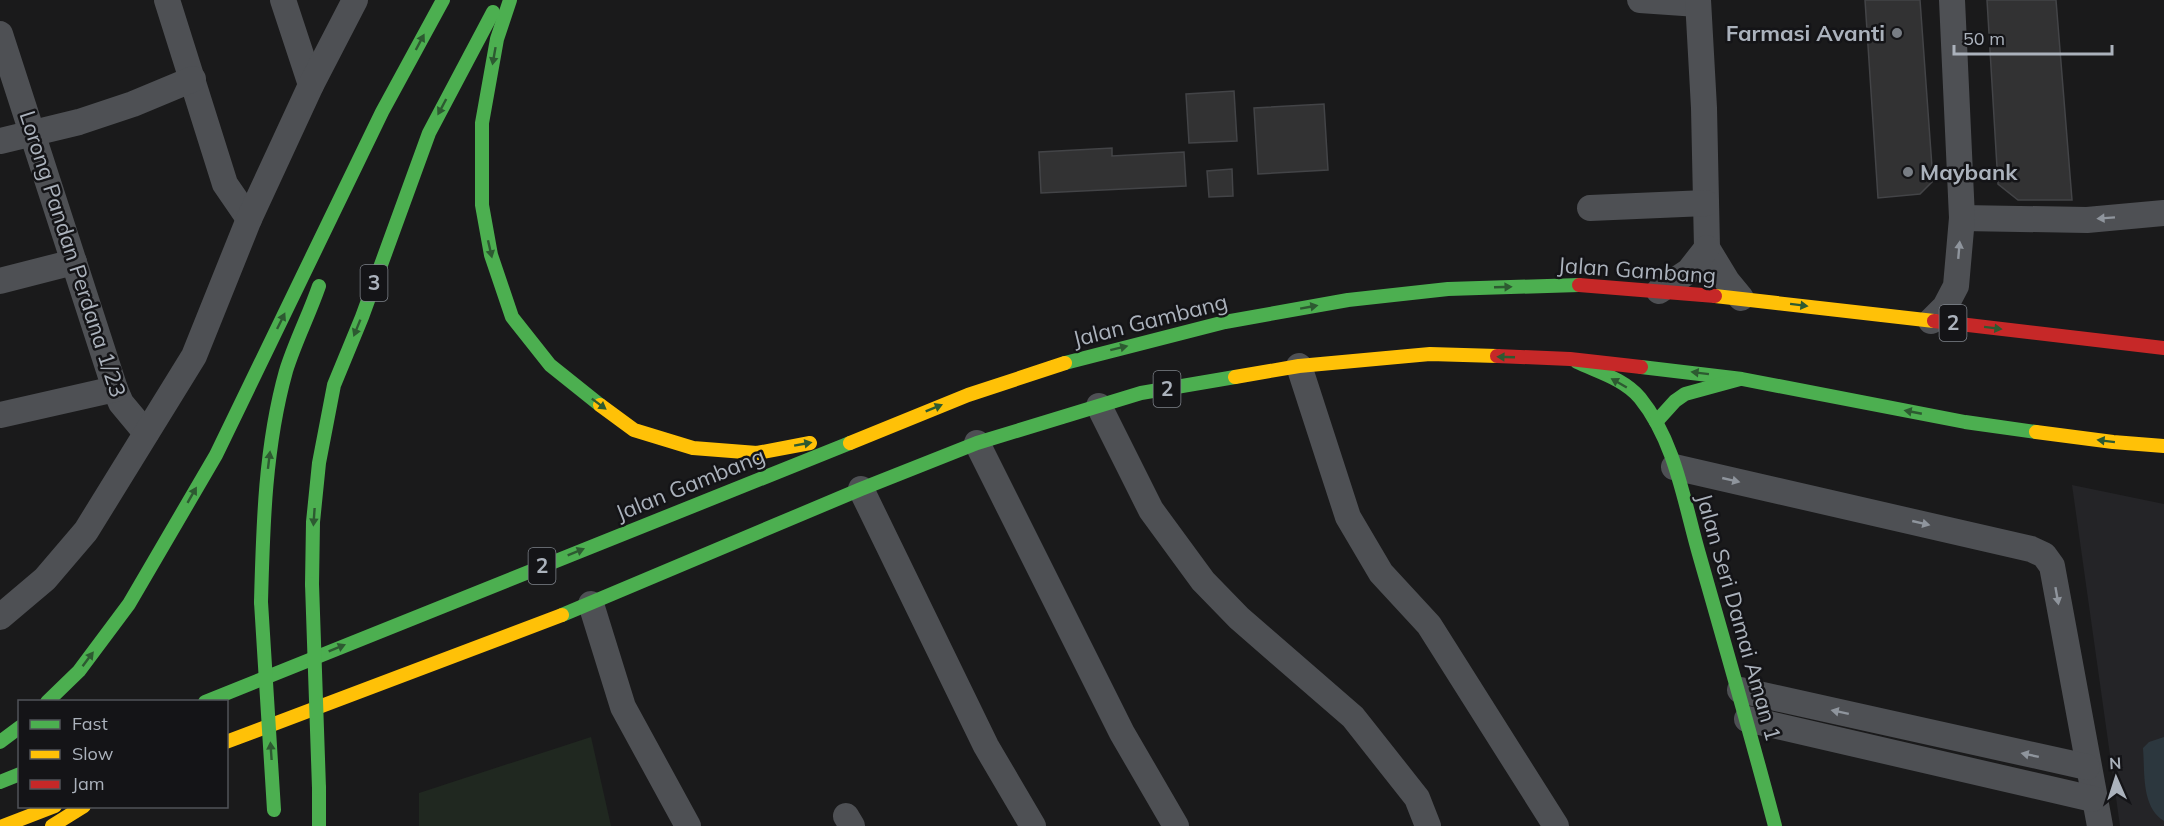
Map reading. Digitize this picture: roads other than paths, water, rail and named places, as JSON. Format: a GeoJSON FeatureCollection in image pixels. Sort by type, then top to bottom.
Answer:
{"type":"FeatureCollection","features":[{"type":"Feature","properties":{"kind":"main road"},"geometry":{"type":"LineString","coordinates":[[49,700],[79,671],[129,604],[216,455],[382,112],[442,0]]}},
{"type":"Feature","properties":{"kind":"main road","name":"3"},"geometry":{"type":"LineString","coordinates":[[320,826],[312,584],[319,464],[334,385],[366,306],[429,133],[500,0]]}},
{"type":"Feature","properties":{"kind":"main road"},"geometry":{"type":"LineString","coordinates":[[510,0],[497,39],[483,123],[482,205],[491,255],[512,317],[550,365],[634,430],[693,448],[757,453],[880,430]]}},
{"type":"Feature","properties":{"kind":"main road"},"geometry":{"type":"LineString","coordinates":[[339,233],[382,112]]}},
{"type":"Feature","properties":{"kind":"main road"},"geometry":{"type":"LineString","coordinates":[[275,826],[261,602],[263,519],[269,456],[286,371],[323,277]]}},
{"type":"Feature","properties":{"kind":"main road","name":"Jalan Gambang"},"geometry":{"type":"LineString","coordinates":[[210,700],[968,395],[1070,360],[1225,322],[1337,302],[1448,289],[1573,285],[1741,298],[2164,348]]}},
{"type":"Feature","properties":{"kind":"main road","name":"2"},"geometry":{"type":"LineString","coordinates":[[228,741],[591,604],[861,489],[977,443],[1141,393],[1299,366],[1430,354],[1570,359],[1742,379],[1965,422],[2113,442],[2164,446]]}},
{"type":"Feature","properties":{"kind":"main road","name":"Jalan Seri Damai Aman 1"},"geometry":{"type":"LineString","coordinates":[[1570,359],[1620,382],[1638,396],[1656,422],[1674,467],[1740,690],[1775,826]]}},
{"type":"Feature","properties":{"kind":"main road"},"geometry":{"type":"LineString","coordinates":[[1656,422],[1675,401],[1685,394],[1742,379]]}},
{"type":"Feature","properties":{"kind":"main road"},"geometry":{"type":"LineString","coordinates":[[0,742],[18,728]]}},
{"type":"Feature","properties":{"kind":"main road"},"geometry":{"type":"LineString","coordinates":[[0,782],[18,775]]}},
{"type":"Feature","properties":{"kind":"main road"},"geometry":{"type":"LineString","coordinates":[[3,826],[53,808]]}},
{"type":"Feature","properties":{"kind":"main road"},"geometry":{"type":"LineString","coordinates":[[52,826],[82,808]]}},
{"type":"Feature","properties":{"kind":"street"},"geometry":{"type":"LineString","coordinates":[[168,0],[225,184],[249,219]]}},
{"type":"Feature","properties":{"kind":"street"},"geometry":{"type":"LineString","coordinates":[[283,0],[310,85]]}},
{"type":"Feature","properties":{"kind":"street"},"geometry":{"type":"LineString","coordinates":[[0,616],[45,579],[86,531],[194,356],[249,219],[310,85],[355,0]]}},
{"type":"Feature","properties":{"kind":"street"},"geometry":{"type":"LineString","coordinates":[[1640,0],[1698,2],[1704,108],[1707,248],[1727,281],[1741,298]]}},
{"type":"Feature","properties":{"kind":"street"},"geometry":{"type":"LineString","coordinates":[[1931,321],[1945,307],[1956,286],[1962,218],[1952,0]]}},
{"type":"Feature","properties":{"kind":"street","name":"Lorong Pandan Perdana 1/23"},"geometry":{"type":"LineString","coordinates":[[0,34],[115,388],[121,403],[146,433]]}},
{"type":"Feature","properties":{"kind":"street"},"geometry":{"type":"LineString","coordinates":[[0,141],[88,119],[133,104],[193,79]]}},
{"type":"Feature","properties":{"kind":"street"},"geometry":{"type":"LineString","coordinates":[[1590,208],[1706,203]]}},
{"type":"Feature","properties":{"kind":"street"},"geometry":{"type":"LineString","coordinates":[[1962,218],[2087,220],[2164,213]]}},
{"type":"Feature","properties":{"kind":"street"},"geometry":{"type":"LineString","coordinates":[[1659,291],[1689,271],[1707,248]]}},
{"type":"Feature","properties":{"kind":"street"},"geometry":{"type":"LineString","coordinates":[[0,281],[74,262]]}},
{"type":"Feature","properties":{"kind":"street"},"geometry":{"type":"LineString","coordinates":[[1299,366],[1348,517],[1381,573],[1429,625],[1556,826]]}},
{"type":"Feature","properties":{"kind":"street"},"geometry":{"type":"LineString","coordinates":[[0,415],[115,388]]}},
{"type":"Feature","properties":{"kind":"street"},"geometry":{"type":"LineString","coordinates":[[1100,406],[1151,510],[1203,581],[1239,618],[1353,717],[1417,798],[1428,826]]}},
{"type":"Feature","properties":{"kind":"street"},"geometry":{"type":"LineString","coordinates":[[977,443],[1122,733],[1176,826]]}},
{"type":"Feature","properties":{"kind":"street"},"geometry":{"type":"LineString","coordinates":[[1674,467],[2031,549],[2044,555],[2052,566],[2087,767],[2100,826]]}},
{"type":"Feature","properties":{"kind":"street"},"geometry":{"type":"LineString","coordinates":[[861,489],[986,746],[1033,826]]}},
{"type":"Feature","properties":{"kind":"street"},"geometry":{"type":"LineString","coordinates":[[591,604],[623,707],[688,826]]}},
{"type":"Feature","properties":{"kind":"street"},"geometry":{"type":"LineString","coordinates":[[1740,690],[2087,767]]}},
{"type":"Feature","properties":{"kind":"street"},"geometry":{"type":"LineString","coordinates":[[1747,718],[2093,799]]}},
{"type":"Feature","properties":{"kind":"place","name":"Farmasi Avanti"},"geometry":{"type":"Point","coordinates":[1897,33]}},
{"type":"Feature","properties":{"kind":"place","name":"Maybank"},"geometry":{"type":"Point","coordinates":[1908,172]}}]}
